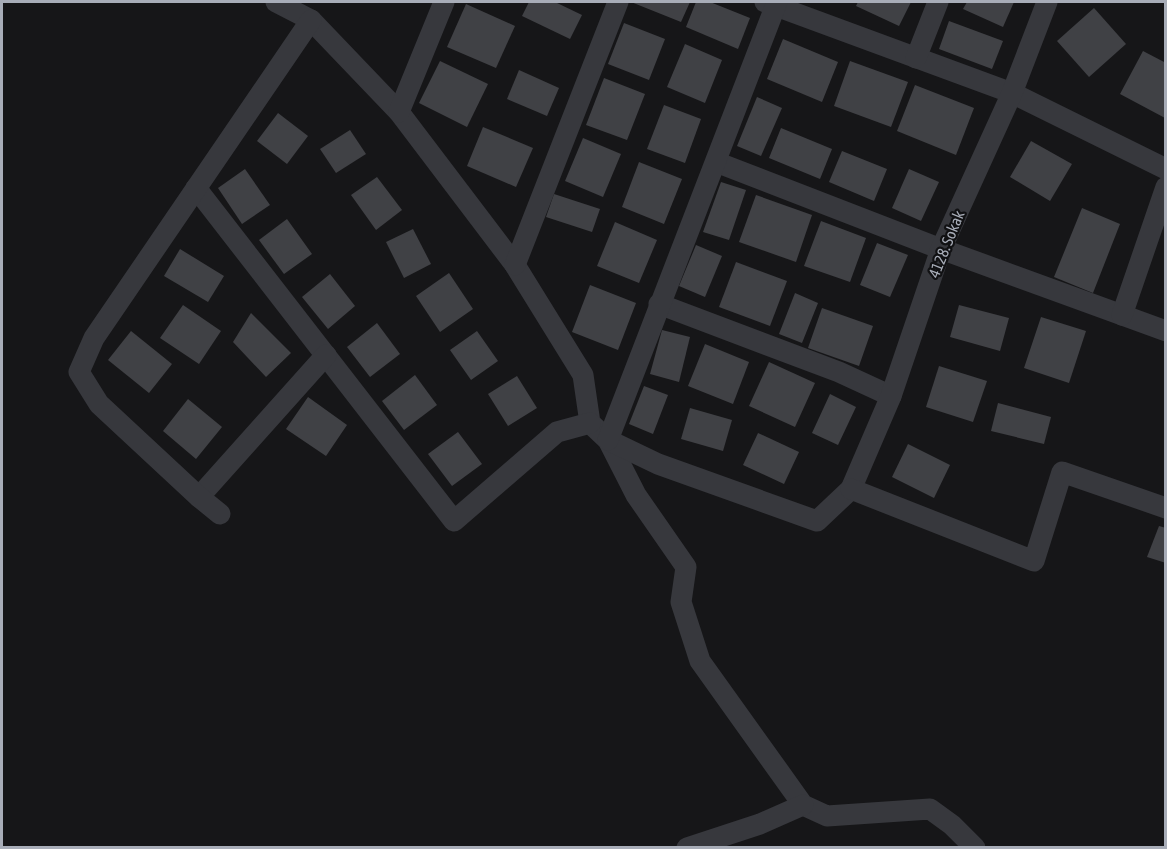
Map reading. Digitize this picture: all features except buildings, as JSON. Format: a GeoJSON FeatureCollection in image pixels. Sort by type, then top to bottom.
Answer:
{"type":"FeatureCollection","features":[{"type":"Feature","properties":{"kind":"street"},"geometry":{"type":"LineString","coordinates":[[276,2],[311,20],[399,112],[515,265],[583,375],[590,423],[608,440],[658,464],[817,521],[851,489],[1034,561],[1062,472],[1166,508]]}},
{"type":"Feature","properties":{"kind":"street"},"geometry":{"type":"LineString","coordinates":[[399,112],[444,2]]}},
{"type":"Feature","properties":{"kind":"street"},"geometry":{"type":"LineString","coordinates":[[515,265],[618,2]]}},
{"type":"Feature","properties":{"kind":"street"},"geometry":{"type":"LineString","coordinates":[[916,58],[938,2]]}},
{"type":"Feature","properties":{"kind":"street","name":"4128. Sokak"},"geometry":{"type":"LineString","coordinates":[[851,489],[891,396],[941,249],[1012,93],[1047,2]]}},
{"type":"Feature","properties":{"kind":"street"},"geometry":{"type":"LineString","coordinates":[[975,848],[952,825],[930,809],[827,816],[803,805],[700,661],[681,602],[686,567],[636,495],[608,440],[716,162],[773,3],[1012,93],[1166,169]]}},
{"type":"Feature","properties":{"kind":"street"},"geometry":{"type":"LineString","coordinates":[[220,514],[198,497],[99,404],[79,372],[94,338],[311,20]]}},
{"type":"Feature","properties":{"kind":"street"},"geometry":{"type":"LineString","coordinates":[[716,162],[941,249],[1166,331]]}},
{"type":"Feature","properties":{"kind":"street"},"geometry":{"type":"LineString","coordinates":[[1122,315],[1166,187]]}},
{"type":"Feature","properties":{"kind":"street"},"geometry":{"type":"LineString","coordinates":[[196,188],[454,521],[557,432],[590,423]]}},
{"type":"Feature","properties":{"kind":"street"},"geometry":{"type":"LineString","coordinates":[[659,304],[839,372],[891,396]]}},
{"type":"Feature","properties":{"kind":"street"},"geometry":{"type":"LineString","coordinates":[[198,497],[326,355]]}},
{"type":"Feature","properties":{"kind":"street"},"geometry":{"type":"LineString","coordinates":[[687,848],[760,824],[803,805]]}}]}
